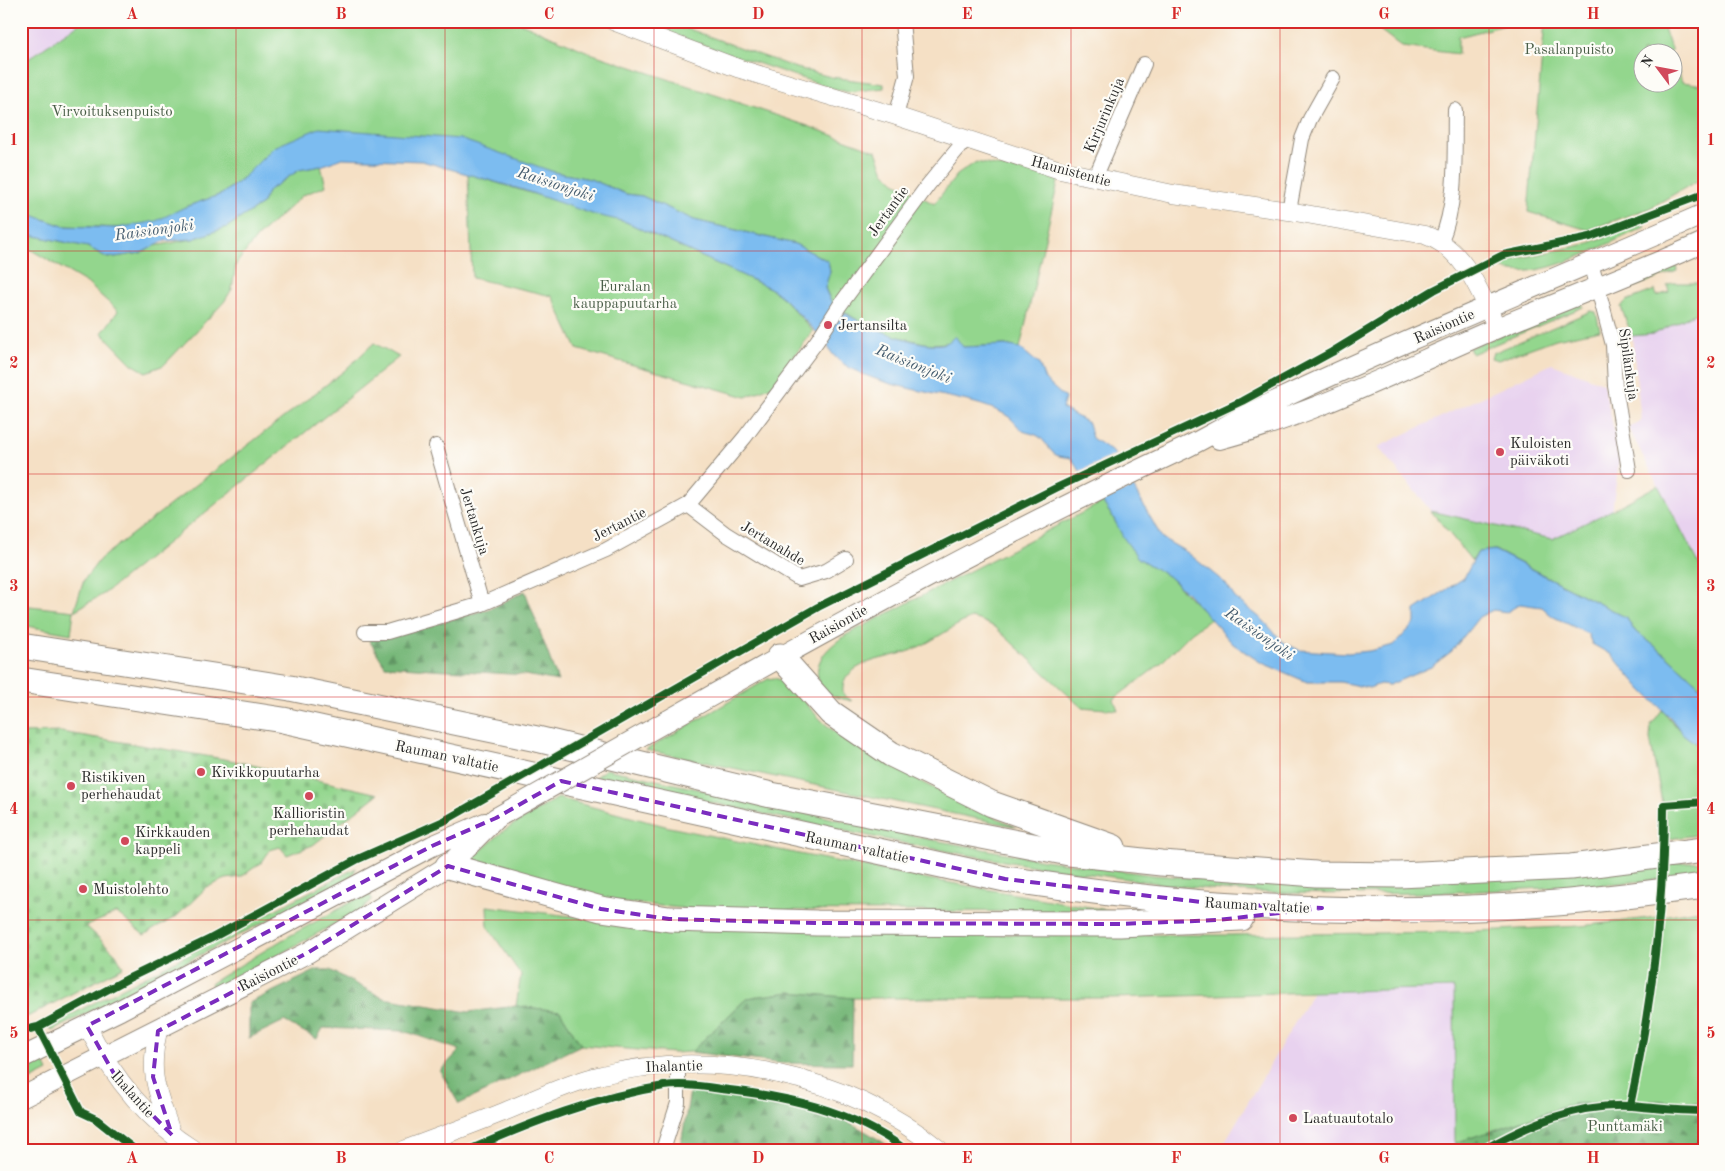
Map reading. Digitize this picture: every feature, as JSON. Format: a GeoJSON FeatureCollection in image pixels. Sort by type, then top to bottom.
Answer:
{"type":"FeatureCollection","features":[{"type":"Feature","properties":{"kind":"highway"},"geometry":{"type":"LineString","coordinates":[[21,646],[54,649],[290,688],[537,739],[771,796],[1069,853],[1161,863],[1316,874],[1399,875],[1571,867],[1704,850]]}},
{"type":"Feature","properties":{"kind":"highway"},"geometry":{"type":"LineString","coordinates":[[780,656],[831,713],[883,748],[922,770],[1016,814],[1161,863]]}},
{"type":"Feature","properties":{"kind":"highway","name":"Rauman valtatie"},"geometry":{"type":"LineString","coordinates":[[21,680],[283,720],[1005,878],[1118,895],[1209,903],[1322,908],[1493,907],[1569,902],[1704,886]]}},
{"type":"Feature","properties":{"kind":"highway"},"geometry":{"type":"LineString","coordinates":[[448,866],[601,910],[669,919],[817,923],[1120,924],[1218,920],[1322,908]]}},
{"type":"Feature","properties":{"kind":"main road","name":"Raisiontie"},"geometry":{"type":"LineString","coordinates":[[21,1058],[87,1026],[432,846],[496,818],[780,656],[933,572],[1064,505],[1188,446],[1254,411],[1487,307],[1704,214]]}},
{"type":"Feature","properties":{"kind":"main road","name":"Raisiontie"},"geometry":{"type":"LineString","coordinates":[[1188,446],[1266,426],[1341,397],[1497,328],[1704,242]]}},
{"type":"Feature","properties":{"kind":"main road","name":"Raisiontie"},"geometry":{"type":"LineString","coordinates":[[21,1098],[158,1031],[309,952],[448,866],[496,818]]}},
{"type":"Feature","properties":{"kind":"street","name":"Haunistentie"},"geometry":{"type":"LineString","coordinates":[[613,21],[740,69],[896,116],[1060,170],[1173,194],[1414,232],[1441,241],[1459,258],[1497,328]]}},
{"type":"Feature","properties":{"kind":"street"},"geometry":{"type":"LineString","coordinates":[[896,116],[907,76],[902,21]]}},
{"type":"Feature","properties":{"kind":"street","name":"Kirjurinkuja"},"geometry":{"type":"LineString","coordinates":[[1095,178],[1144,64]]}},
{"type":"Feature","properties":{"kind":"street"},"geometry":{"type":"LineString","coordinates":[[1289,211],[1302,139],[1310,119],[1333,78]]}},
{"type":"Feature","properties":{"kind":"street"},"geometry":{"type":"LineString","coordinates":[[1441,241],[1448,224],[1453,189],[1455,110]]}},
{"type":"Feature","properties":{"kind":"street","name":"Jertantie"},"geometry":{"type":"LineString","coordinates":[[365,632],[387,632],[482,604],[606,550],[688,505],[745,437],[817,341],[840,305],[928,185],[966,139]]}},
{"type":"Feature","properties":{"kind":"street","name":"Sipilänkuja"},"geometry":{"type":"LineString","coordinates":[[1591,263],[1613,345],[1615,386],[1629,470]]}},
{"type":"Feature","properties":{"kind":"street","name":"Jertankuja"},"geometry":{"type":"LineString","coordinates":[[436,446],[482,604]]}},
{"type":"Feature","properties":{"kind":"street","name":"Jertanahde"},"geometry":{"type":"LineString","coordinates":[[688,505],[726,534],[799,579],[826,571],[846,559]]}},
{"type":"Feature","properties":{"kind":"street","name":"Ihalantie"},"geometry":{"type":"LineString","coordinates":[[87,1026],[103,1058],[117,1079],[138,1103],[172,1135],[194,1150]]}},
{"type":"Feature","properties":{"kind":"street"},"geometry":{"type":"LineString","coordinates":[[158,1031],[153,1058],[153,1077],[172,1135]]}},
{"type":"Feature","properties":{"kind":"street","name":"Ihalantie"},"geometry":{"type":"LineString","coordinates":[[404,1150],[465,1128],[570,1084],[649,1066],[706,1064],[806,1081],[873,1108],[912,1129],[940,1150]]}},
{"type":"Feature","properties":{"kind":"street"},"geometry":{"type":"LineString","coordinates":[[663,1150],[678,1103],[678,1065]]}},
{"type":"Feature","properties":{"kind":"highlighted area"},"geometry":{"type":"Polygon","coordinates":[[[561,781],[1005,879],[1218,904],[1322,908],[1218,920],[1120,924],[817,923],[669,919],[601,909],[448,866],[309,952],[158,1031],[153,1077],[172,1135],[117,1079],[87,1026],[432,846],[496,818],[561,781]]]}},
{"type":"Feature","properties":{"kind":"shaded area"},"geometry":{"type":"Polygon","coordinates":[[[21,21],[83,21],[21,64],[21,21]]]}},
{"type":"Feature","properties":{"kind":"shaded area"},"geometry":{"type":"Polygon","coordinates":[[[1704,309],[1704,574],[1628,427],[1641,421],[1632,336],[1654,334],[1704,309]]]}},
{"type":"Feature","properties":{"kind":"shaded area","name":"Kuloisten päiväkoti"},"geometry":{"type":"Polygon","coordinates":[[[1552,364],[1603,383],[1620,456],[1612,510],[1552,539],[1431,511],[1378,447],[1552,364]]]}},
{"type":"Feature","properties":{"kind":"shaded area"},"geometry":{"type":"Polygon","coordinates":[[[1454,988],[1455,1143],[1450,1150],[1220,1150],[1313,992],[1454,988]]]}},
{"type":"Feature","properties":{"kind":"green space","name":"Virvoituksenpuisto"},"geometry":{"type":"Polygon","coordinates":[[[83,21],[516,21],[593,54],[805,125],[876,151],[884,172],[895,182],[934,204],[957,175],[976,162],[1059,178],[1020,348],[1005,345],[963,347],[946,343],[928,344],[883,333],[854,318],[832,303],[825,288],[830,271],[828,261],[795,244],[694,220],[642,196],[626,194],[590,179],[554,172],[274,147],[244,177],[222,194],[185,207],[158,229],[63,226],[21,211],[21,64],[83,21]]]}},
{"type":"Feature","properties":{"kind":"green space"},"geometry":{"type":"Polygon","coordinates":[[[640,21],[667,21],[793,67],[831,77],[884,84],[884,88],[847,92],[828,87],[680,37],[640,21]]]}},
{"type":"Feature","properties":{"kind":"green space","name":"Pasalanpuisto"},"geometry":{"type":"Polygon","coordinates":[[[1368,21],[1521,21],[1458,37],[1458,54],[1402,47],[1368,21]]]}},
{"type":"Feature","properties":{"kind":"green space"},"geometry":{"type":"Polygon","coordinates":[[[1545,21],[1662,22],[1669,42],[1632,42],[1632,92],[1682,92],[1682,82],[1704,85],[1704,177],[1650,208],[1588,230],[1528,212],[1545,21]]]}},
{"type":"Feature","properties":{"kind":"green space"},"geometry":{"type":"Polygon","coordinates":[[[321,166],[326,186],[303,195],[257,237],[236,264],[232,289],[224,302],[164,365],[146,372],[132,364],[102,333],[118,311],[87,283],[21,244],[21,233],[88,247],[108,258],[141,253],[154,246],[193,239],[227,227],[262,204],[269,190],[299,170],[321,166]]]}},
{"type":"Feature","properties":{"kind":"green space","name":"Euralan kauppapuutarha"},"geometry":{"type":"Polygon","coordinates":[[[468,174],[626,222],[770,288],[781,296],[813,331],[772,386],[746,397],[577,349],[552,296],[472,278],[468,174]]]}},
{"type":"Feature","properties":{"kind":"green space"},"geometry":{"type":"Polygon","coordinates":[[[1643,223],[1645,227],[1571,260],[1550,267],[1530,271],[1512,271],[1497,266],[1507,261],[1586,244],[1643,223]]]}},
{"type":"Feature","properties":{"kind":"green space"},"geometry":{"type":"Polygon","coordinates":[[[1676,266],[1677,271],[1620,292],[1627,284],[1676,266]]]}},
{"type":"Feature","properties":{"kind":"green space"},"geometry":{"type":"Polygon","coordinates":[[[1672,283],[1704,283],[1704,309],[1654,334],[1632,336],[1621,307],[1626,301],[1655,290],[1657,296],[1669,292],[1667,285],[1672,283]]]}},
{"type":"Feature","properties":{"kind":"green space"},"geometry":{"type":"Polygon","coordinates":[[[1582,303],[1583,307],[1472,354],[1469,348],[1582,303]]]}},
{"type":"Feature","properties":{"kind":"green space"},"geometry":{"type":"Polygon","coordinates":[[[1591,311],[1596,312],[1600,330],[1556,339],[1498,360],[1491,358],[1493,353],[1591,311]]]}},
{"type":"Feature","properties":{"kind":"green space"},"geometry":{"type":"Polygon","coordinates":[[[374,343],[399,357],[105,593],[74,611],[84,580],[100,559],[344,371],[374,343]]]}},
{"type":"Feature","properties":{"kind":"green space"},"geometry":{"type":"Polygon","coordinates":[[[1658,485],[1704,574],[1704,690],[1666,655],[1633,629],[1627,618],[1495,550],[1478,552],[1472,561],[1431,511],[1552,539],[1658,485]]]}},
{"type":"Feature","properties":{"kind":"green space"},"geometry":{"type":"Polygon","coordinates":[[[1103,502],[1138,558],[1168,576],[1211,619],[1192,632],[1159,665],[1114,699],[1118,710],[1081,707],[995,627],[971,618],[917,648],[869,662],[853,671],[847,676],[843,690],[843,694],[852,701],[832,695],[822,687],[817,674],[820,660],[834,644],[846,635],[1103,502]]]}},
{"type":"Feature","properties":{"kind":"green space"},"geometry":{"type":"Polygon","coordinates":[[[525,591],[558,681],[525,675],[385,666],[369,640],[387,638],[492,608],[525,591]]]}},
{"type":"Feature","properties":{"kind":"green space"},"geometry":{"type":"Polygon","coordinates":[[[21,605],[74,611],[71,634],[21,625],[21,605]]]}},
{"type":"Feature","properties":{"kind":"green space"},"geometry":{"type":"Polygon","coordinates":[[[774,678],[796,693],[827,726],[878,759],[970,806],[1017,827],[646,750],[768,679],[774,678]]]}},
{"type":"Feature","properties":{"kind":"green space"},"geometry":{"type":"Polygon","coordinates":[[[1662,710],[1683,734],[1704,750],[1704,834],[1669,839],[1650,739],[1651,725],[1662,710]]]}},
{"type":"Feature","properties":{"kind":"green space"},"geometry":{"type":"Polygon","coordinates":[[[61,732],[230,760],[378,794],[313,845],[287,855],[280,847],[270,850],[262,862],[241,877],[226,879],[207,887],[177,916],[144,935],[117,913],[86,926],[116,954],[123,967],[29,1016],[21,1018],[21,733],[61,732]]]}},
{"type":"Feature","properties":{"kind":"green space"},"geometry":{"type":"Polygon","coordinates":[[[606,769],[922,838],[1044,860],[1153,875],[1258,883],[1336,886],[1704,861],[1704,873],[1603,885],[1440,892],[1316,894],[1215,889],[1034,866],[908,844],[595,777],[606,769]]]}},
{"type":"Feature","properties":{"kind":"green space"},"geometry":{"type":"Polygon","coordinates":[[[558,798],[669,827],[799,854],[922,878],[1118,912],[699,910],[603,900],[474,862],[474,857],[503,831],[558,798]]]}},
{"type":"Feature","properties":{"kind":"green space"},"geometry":{"type":"Polygon","coordinates":[[[356,868],[352,877],[52,1031],[49,1026],[356,868]]]}},
{"type":"Feature","properties":{"kind":"green space"},"geometry":{"type":"Polygon","coordinates":[[[368,893],[372,899],[364,908],[214,990],[211,983],[282,940],[368,893]]]}},
{"type":"Feature","properties":{"kind":"green space"},"geometry":{"type":"Polygon","coordinates":[[[487,906],[612,921],[936,934],[1231,935],[1459,932],[1581,926],[1658,917],[1704,909],[1704,1103],[1657,1101],[1573,1104],[1455,1143],[1454,988],[1113,998],[853,998],[790,992],[747,998],[691,1052],[674,1053],[581,1045],[560,1011],[516,1006],[521,975],[488,927],[487,906]]]}},
{"type":"Feature","properties":{"kind":"green space"},"geometry":{"type":"Polygon","coordinates":[[[317,970],[330,970],[383,998],[468,1012],[516,1006],[560,1011],[581,1045],[459,1104],[440,1071],[460,1050],[404,1031],[323,1028],[317,1039],[284,1021],[249,1038],[249,1003],[317,970]]]}},
{"type":"Feature","properties":{"kind":"green space"},"geometry":{"type":"Polygon","coordinates":[[[790,992],[853,998],[852,1064],[777,1063],[691,1052],[747,998],[790,992]]]}},
{"type":"Feature","properties":{"kind":"green space"},"geometry":{"type":"Polygon","coordinates":[[[42,1059],[48,1071],[21,1085],[21,1070],[42,1059]]]}},
{"type":"Feature","properties":{"kind":"green space"},"geometry":{"type":"Polygon","coordinates":[[[690,1091],[759,1098],[810,1108],[845,1120],[895,1150],[680,1150],[690,1091]]]}},
{"type":"Feature","properties":{"kind":"green space","name":"Punttamäki"},"geometry":{"type":"Polygon","coordinates":[[[1657,1101],[1704,1103],[1704,1150],[1450,1150],[1455,1143],[1573,1104],[1657,1101]]]}},
{"type":"Feature","properties":{"kind":"water","name":"Raisionjoki"},"geometry":{"type":"Polygon","coordinates":[[[319,128],[460,139],[554,172],[590,179],[626,194],[642,196],[694,220],[795,244],[828,261],[830,271],[825,288],[831,301],[840,310],[853,318],[886,333],[921,343],[946,343],[955,336],[963,347],[1005,345],[1020,348],[1039,364],[1045,380],[1065,398],[1062,408],[1088,423],[1092,438],[1114,453],[1162,538],[1188,553],[1225,583],[1235,598],[1263,620],[1283,642],[1299,650],[1348,653],[1369,651],[1394,645],[1415,623],[1415,610],[1464,578],[1478,552],[1494,550],[1627,618],[1633,629],[1666,655],[1704,690],[1704,750],[1683,734],[1670,717],[1642,690],[1612,655],[1592,644],[1588,634],[1552,616],[1542,607],[1520,604],[1507,612],[1493,610],[1479,617],[1452,651],[1431,667],[1389,685],[1380,684],[1369,688],[1340,682],[1307,682],[1260,662],[1233,644],[1187,593],[1168,576],[1138,558],[1123,537],[1113,517],[1071,458],[1056,455],[1040,438],[1023,431],[1009,417],[999,411],[981,405],[908,388],[866,375],[834,356],[827,343],[781,296],[770,288],[626,222],[592,214],[523,190],[422,161],[342,158],[321,166],[299,170],[269,190],[262,204],[227,227],[193,239],[164,241],[141,253],[108,258],[88,247],[21,233],[21,211],[63,226],[117,228],[156,221],[185,207],[222,194],[244,177],[274,147],[319,128]]]}},
{"type":"Feature","properties":{"kind":"pier"},"geometry":{"type":"Polygon","coordinates":[[[1117,454],[1135,486],[1100,502],[1078,472],[1117,454]]]}},
{"type":"Feature","properties":{"kind":"cycle path"},"geometry":{"type":"LineString","coordinates":[[21,1031],[38,1027],[129,978],[210,939],[358,859],[444,821],[818,607],[1056,488],[1242,401],[1332,352],[1434,290],[1503,255],[1590,237],[1704,194]]}},
{"type":"Feature","properties":{"kind":"cycle path"},"geometry":{"type":"LineString","coordinates":[[1630,1106],[1644,1032],[1655,957],[1662,881],[1664,805],[1704,802]]}},
{"type":"Feature","properties":{"kind":"cycle path"},"geometry":{"type":"LineString","coordinates":[[38,1027],[81,1112],[96,1119],[135,1150]]}},
{"type":"Feature","properties":{"kind":"cycle path"},"geometry":{"type":"LineString","coordinates":[[469,1150],[540,1120],[589,1104],[639,1091],[678,1085],[745,1092],[818,1107],[863,1125],[885,1136],[906,1150]]}},
{"type":"Feature","properties":{"kind":"cycle path"},"geometry":{"type":"LineString","coordinates":[[1483,1150],[1518,1132],[1554,1117],[1592,1108],[1631,1106],[1704,1111]]}},
{"type":"Feature","properties":{"kind":"place","name":"Jertansilta"},"geometry":{"type":"Point","coordinates":[828,325]}},
{"type":"Feature","properties":{"kind":"place","name":"Kuloisten päiväkoti"},"geometry":{"type":"Point","coordinates":[1500,452]}},
{"type":"Feature","properties":{"kind":"place","name":"Kivikkopuutarha"},"geometry":{"type":"Point","coordinates":[201,772]}},
{"type":"Feature","properties":{"kind":"place","name":"Ristikiven perhehaudat"},"geometry":{"type":"Point","coordinates":[71,786]}},
{"type":"Feature","properties":{"kind":"place","name":"Kallioristin perhehaudat"},"geometry":{"type":"Point","coordinates":[309,796]}},
{"type":"Feature","properties":{"kind":"place","name":"Kirkkauden kappeli"},"geometry":{"type":"Point","coordinates":[125,841]}},
{"type":"Feature","properties":{"kind":"place","name":"Muistolehto"},"geometry":{"type":"Point","coordinates":[83,889]}},
{"type":"Feature","properties":{"kind":"place","name":"Laatuautotalo"},"geometry":{"type":"Point","coordinates":[1293,1118]}}]}
